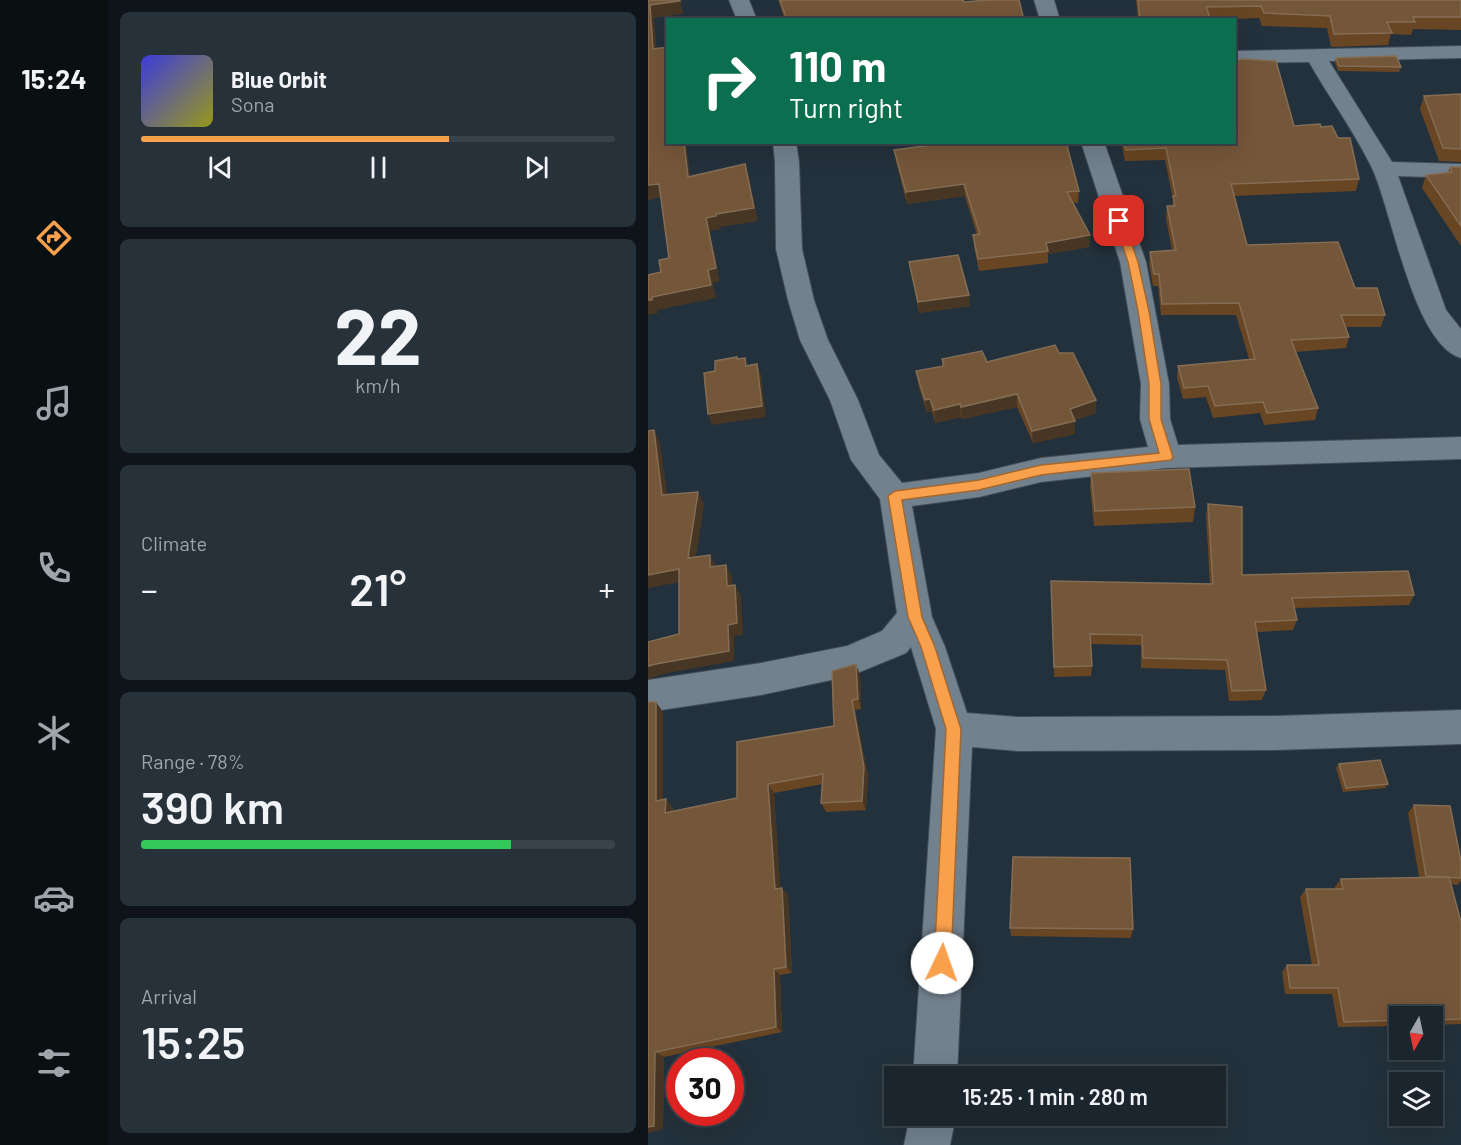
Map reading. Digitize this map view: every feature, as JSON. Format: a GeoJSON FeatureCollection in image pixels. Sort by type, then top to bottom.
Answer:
{"type":"FeatureCollection","features":[{"type":"Feature","properties":{"kind":"street"},"geometry":{"type":"LineString","coordinates":[[739,0],[746,18]]}},
{"type":"Feature","properties":{"kind":"street"},"geometry":{"type":"LineString","coordinates":[[1044,0],[1049,18]]}},
{"type":"Feature","properties":{"kind":"street"},"geometry":{"type":"LineString","coordinates":[[1236,57],[1461,52]]}},
{"type":"Feature","properties":{"kind":"street"},"geometry":{"type":"LineString","coordinates":[[1315,55],[1384,169],[1433,312],[1451,322],[1461,348]]}},
{"type":"Feature","properties":{"kind":"street"},"geometry":{"type":"LineString","coordinates":[[784,144],[787,162],[789,249],[808,320],[814,340],[844,400],[866,460],[895,496],[912,635],[954,729],[936,1066]]}},
{"type":"Feature","properties":{"kind":"street"},"geometry":{"type":"LineString","coordinates":[[1093,144],[1133,262],[1155,384],[1155,419],[1166,457]]}},
{"type":"Feature","properties":{"kind":"street"},"geometry":{"type":"LineString","coordinates":[[1384,169],[1461,171]]}},
{"type":"Feature","properties":{"kind":"street"},"geometry":{"type":"LineString","coordinates":[[895,496],[979,485],[1041,470],[1166,457],[1461,448]]}},
{"type":"Feature","properties":{"kind":"street"},"geometry":{"type":"LineString","coordinates":[[648,696],[761,679],[850,661],[912,635]]}},
{"type":"Feature","properties":{"kind":"street"},"geometry":{"type":"LineString","coordinates":[[954,729],[1018,734],[1092,732],[1275,734],[1461,728]]}},
{"type":"Feature","properties":{"kind":"building"},"geometry":{"type":"Polygon","coordinates":[[[648,0],[679,0],[650,5],[653,49],[666,47],[666,144],[684,144],[688,177],[745,164],[754,208],[716,214],[716,216],[706,218],[716,268],[708,270],[711,285],[652,297],[652,300],[648,300],[648,275],[661,272],[659,260],[669,258],[659,184],[648,185],[648,0]]]}},
{"type":"Feature","properties":{"kind":"building"},"geometry":{"type":"Polygon","coordinates":[[[780,0],[963,0],[964,2],[1019,0],[1024,18],[786,18],[780,0]]]}},
{"type":"Feature","properties":{"kind":"building"},"geometry":{"type":"Polygon","coordinates":[[[1138,0],[1461,0],[1461,17],[1413,17],[1415,22],[1387,22],[1392,33],[1334,34],[1330,16],[1264,13],[1261,6],[1206,7],[1210,18],[1140,18],[1138,0]]]}},
{"type":"Feature","properties":{"kind":"building"},"geometry":{"type":"Polygon","coordinates":[[[1396,56],[1401,67],[1339,66],[1336,58],[1396,56]]]}},
{"type":"Feature","properties":{"kind":"building"},"geometry":{"type":"Polygon","coordinates":[[[1236,60],[1276,61],[1294,126],[1320,124],[1321,127],[1332,126],[1338,138],[1350,138],[1359,179],[1231,184],[1247,245],[1338,242],[1355,288],[1377,288],[1385,315],[1341,315],[1349,337],[1291,340],[1318,408],[1267,413],[1263,402],[1215,406],[1208,386],[1184,388],[1178,366],[1255,359],[1239,303],[1162,304],[1159,274],[1154,274],[1150,252],[1176,250],[1167,206],[1175,206],[1173,196],[1176,196],[1166,148],[1126,150],[1124,144],[1236,144],[1236,60]]]}},
{"type":"Feature","properties":{"kind":"building"},"geometry":{"type":"Polygon","coordinates":[[[1461,94],[1461,149],[1443,148],[1424,96],[1461,94]]]}},
{"type":"Feature","properties":{"kind":"building"},"geometry":{"type":"Polygon","coordinates":[[[940,144],[1067,144],[1079,191],[1067,192],[1090,235],[1046,243],[1048,251],[978,259],[973,235],[980,234],[964,184],[906,192],[894,150],[940,144]]]}},
{"type":"Feature","properties":{"kind":"building"},"geometry":{"type":"Polygon","coordinates":[[[1450,167],[1461,167],[1461,226],[1426,175],[1452,172],[1450,167]]]}},
{"type":"Feature","properties":{"kind":"building"},"geometry":{"type":"Polygon","coordinates":[[[958,255],[969,295],[918,302],[909,262],[958,255]]]}},
{"type":"Feature","properties":{"kind":"building"},"geometry":{"type":"Polygon","coordinates":[[[1055,345],[1059,353],[1073,353],[1096,400],[1070,409],[1075,421],[1032,431],[1017,394],[961,407],[960,404],[934,410],[930,399],[925,400],[916,371],[944,366],[942,359],[982,351],[987,362],[1055,345]]]}},
{"type":"Feature","properties":{"kind":"building"},"geometry":{"type":"Polygon","coordinates":[[[737,357],[737,359],[745,358],[746,366],[757,364],[762,406],[708,414],[704,373],[715,371],[715,361],[737,357]]]}},
{"type":"Feature","properties":{"kind":"building"},"geometry":{"type":"Polygon","coordinates":[[[654,430],[662,495],[698,492],[688,558],[710,555],[710,567],[726,565],[727,586],[735,585],[737,623],[728,625],[729,651],[648,666],[648,642],[679,634],[679,569],[648,575],[648,431],[654,430]]]}},
{"type":"Feature","properties":{"kind":"building"},"geometry":{"type":"Polygon","coordinates":[[[1189,469],[1195,507],[1095,511],[1091,473],[1189,469]]]}},
{"type":"Feature","properties":{"kind":"building"},"geometry":{"type":"Polygon","coordinates":[[[1208,504],[1242,507],[1242,575],[1408,571],[1414,595],[1292,598],[1297,620],[1255,622],[1266,690],[1232,691],[1227,660],[1143,658],[1142,635],[1090,634],[1092,666],[1054,667],[1051,581],[1213,584],[1208,504]]]}},
{"type":"Feature","properties":{"kind":"building"},"geometry":{"type":"Polygon","coordinates":[[[856,664],[858,699],[852,700],[864,767],[862,801],[821,803],[823,774],[768,784],[775,889],[782,888],[786,967],[774,969],[776,1027],[655,1052],[654,1126],[648,1127],[648,702],[656,702],[656,801],[666,799],[665,813],[737,798],[737,742],[834,726],[832,671],[856,664]]]}},
{"type":"Feature","properties":{"kind":"building"},"geometry":{"type":"Polygon","coordinates":[[[1380,760],[1388,784],[1346,788],[1339,764],[1380,760]]]}},
{"type":"Feature","properties":{"kind":"building"},"geometry":{"type":"Polygon","coordinates":[[[1414,805],[1450,806],[1461,861],[1461,878],[1426,876],[1414,805]]]}},
{"type":"Feature","properties":{"kind":"building"},"geometry":{"type":"Polygon","coordinates":[[[1013,857],[1130,858],[1133,929],[1010,928],[1013,857]]]}},
{"type":"Feature","properties":{"kind":"building"},"geometry":{"type":"Polygon","coordinates":[[[1449,877],[1461,922],[1461,1019],[1443,1020],[1443,1006],[1389,1006],[1389,1020],[1344,1022],[1338,988],[1290,988],[1287,965],[1319,965],[1306,889],[1343,889],[1341,879],[1449,877]]]}},
{"type":"Feature","properties":{"kind":"route"},"geometry":{"type":"LineString","coordinates":[[942,963],[954,729],[928,647],[915,617],[895,496],[979,485],[1041,470],[1166,457],[1155,419],[1155,384],[1144,311],[1133,262],[1119,221]]}}]}
